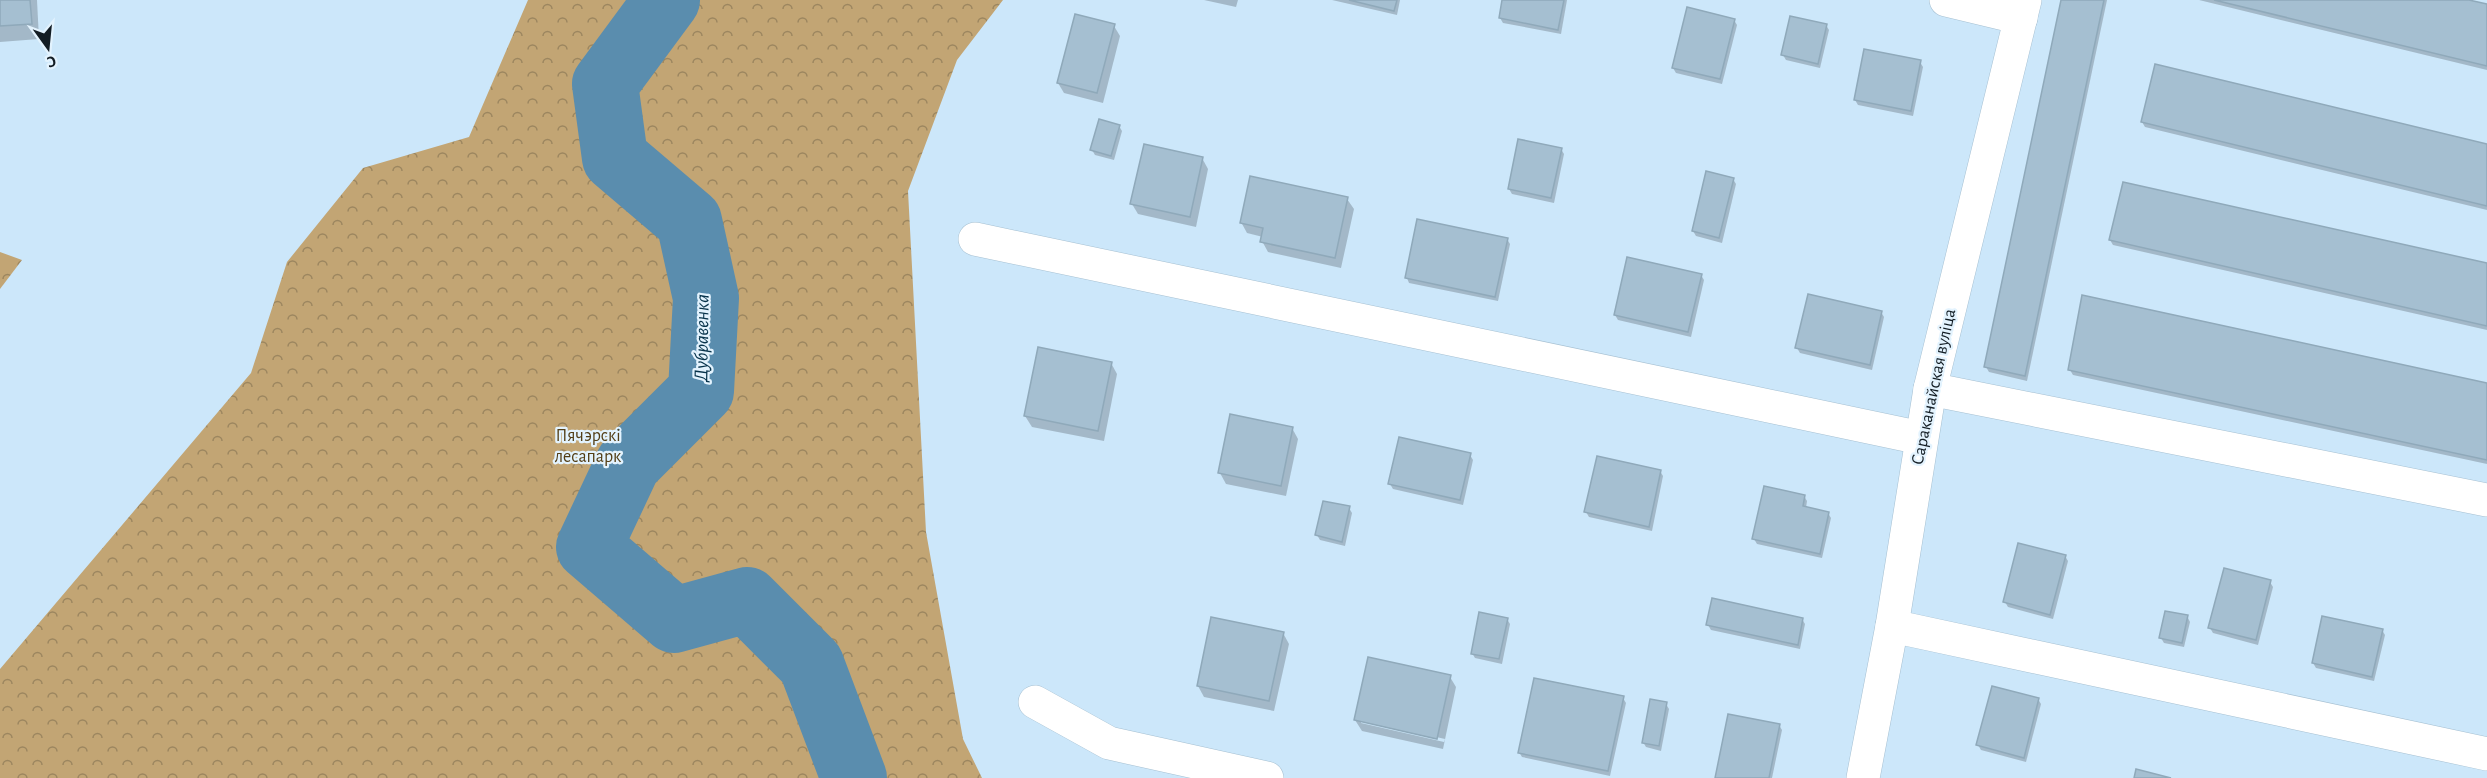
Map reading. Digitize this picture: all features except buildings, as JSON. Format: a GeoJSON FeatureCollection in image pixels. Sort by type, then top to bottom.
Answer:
{"type":"FeatureCollection","features":[{"type":"Feature","properties":{"kind":"street"},"geometry":{"type":"LineString","coordinates":[[1946,0],[2023,9]]}},
{"type":"Feature","properties":{"kind":"street","name":"Сараканайская вуліца"},"geometry":{"type":"LineString","coordinates":[[1863,778],[1892,626],[1930,389],[2023,9]]}},
{"type":"Feature","properties":{"kind":"street"},"geometry":{"type":"LineString","coordinates":[[975,239],[1921,438]]}},
{"type":"Feature","properties":{"kind":"street"},"geometry":{"type":"LineString","coordinates":[[1930,389],[2487,500]]}},
{"type":"Feature","properties":{"kind":"street"},"geometry":{"type":"LineString","coordinates":[[1892,626],[2487,754]]}},
{"type":"Feature","properties":{"kind":"street"},"geometry":{"type":"LineString","coordinates":[[1035,702],[1109,743],[1267,778]]}},
{"type":"Feature","properties":{"kind":"green space","name":"Пячэрскі лесапарк"},"geometry":{"type":"Polygon","coordinates":[[[528,0],[1003,0],[957,60],[908,191],[926,532],[963,739],[982,778],[0,778],[0,669],[251,373],[287,262],[363,168],[469,137],[528,0]]]}},
{"type":"Feature","properties":{"kind":"green space"},"geometry":{"type":"Polygon","coordinates":[[[0,252],[22,260],[0,289],[0,252]]]}},
{"type":"Feature","properties":{"kind":"waterway","name":"Дубравенка"},"geometry":{"type":"LineString","coordinates":[[667,0],[605,84],[615,158],[689,221],[706,298],[701,391],[628,464],[589,547],[674,620],[747,600],[811,664],[854,778]]}}]}
